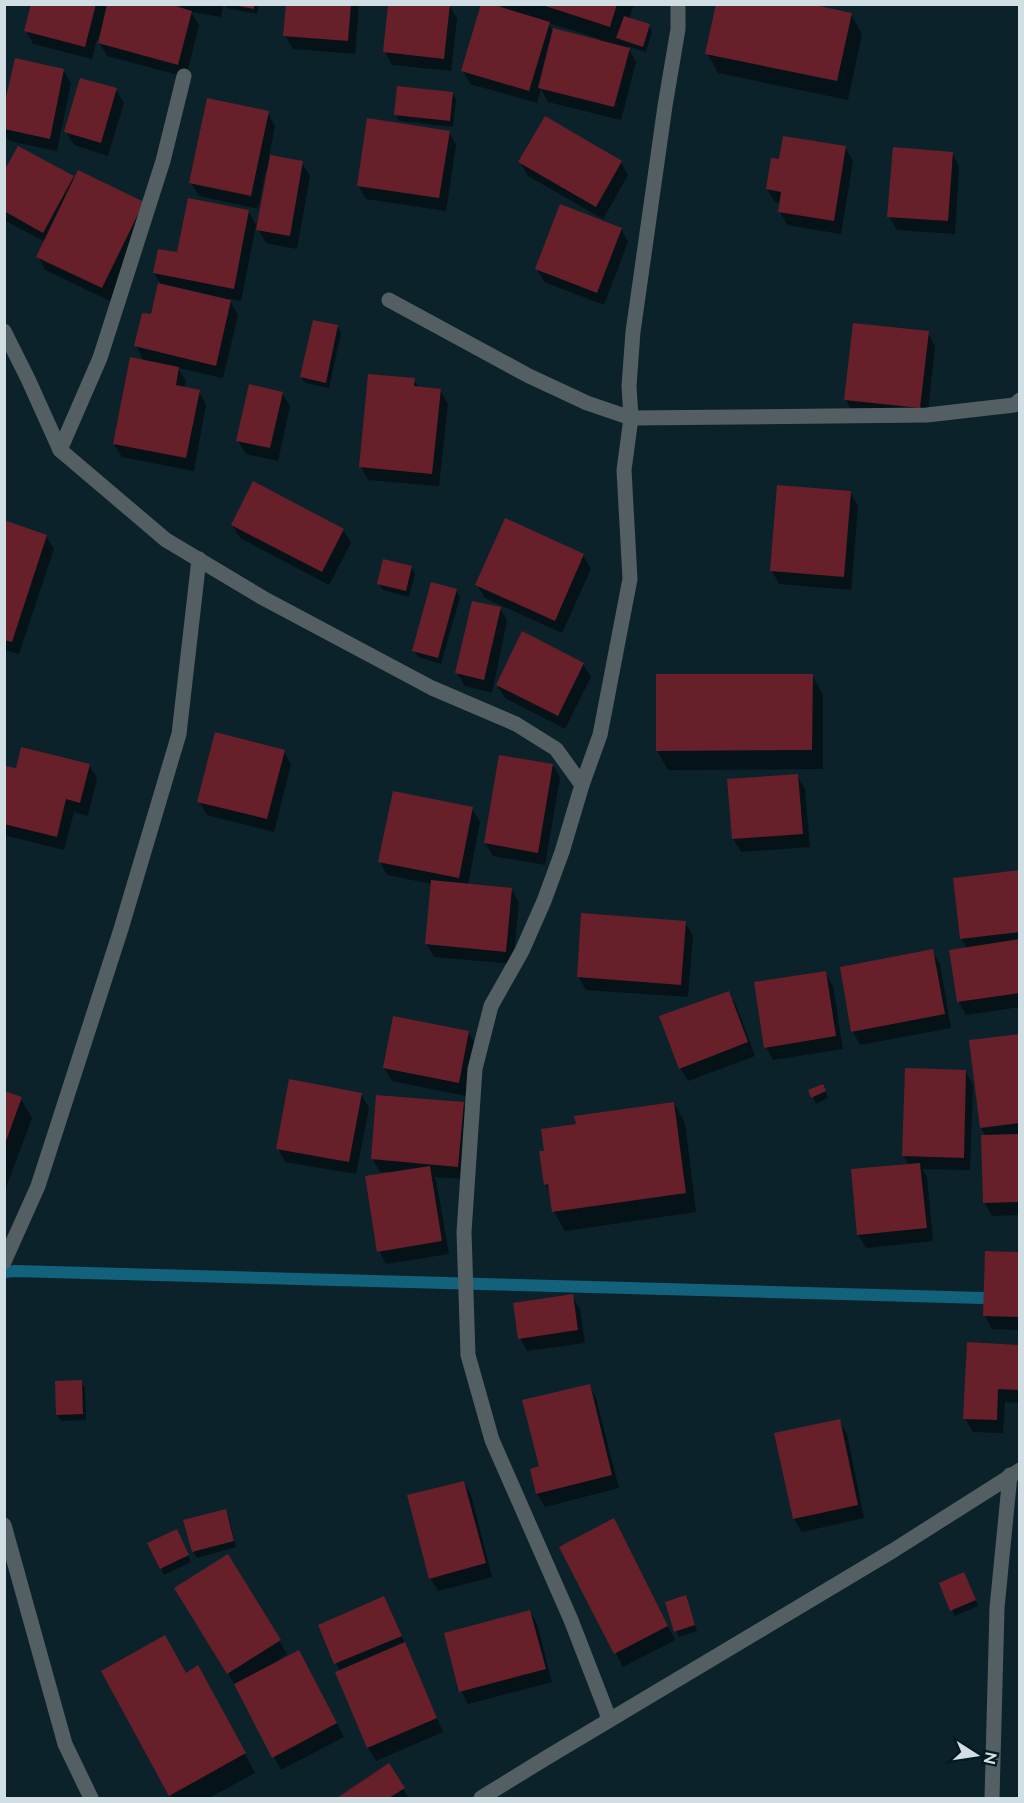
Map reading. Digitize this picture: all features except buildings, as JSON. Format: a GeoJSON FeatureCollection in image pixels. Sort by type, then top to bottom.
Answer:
{"type":"FeatureCollection","features":[{"type":"Feature","properties":{"kind":"street"},"geometry":{"type":"LineString","coordinates":[[608,1721],[607,1713],[571,1620],[492,1440],[468,1355],[464,1232],[475,1069],[488,1017],[491,1006],[522,951],[544,901],[600,735],[630,579],[624,470],[631,418],[629,386],[633,332],[678,29],[678,4]]}},
{"type":"Feature","properties":{"kind":"street"},"geometry":{"type":"LineString","coordinates":[[60,450],[100,357],[163,161],[184,76]]}},
{"type":"Feature","properties":{"kind":"street"},"geometry":{"type":"LineString","coordinates":[[389,300],[529,376],[587,403],[631,418],[927,416],[1014,405],[1020,400]]}},
{"type":"Feature","properties":{"kind":"street"},"geometry":{"type":"LineString","coordinates":[[4,331],[60,450],[166,540],[263,598],[432,688],[516,724],[556,748],[582,784]]}},
{"type":"Feature","properties":{"kind":"street"},"geometry":{"type":"LineString","coordinates":[[4,1262],[38,1186],[179,734],[199,559]]}},
{"type":"Feature","properties":{"kind":"street"},"geometry":{"type":"LineString","coordinates":[[481,1798],[894,1550],[1015,1473]]}},
{"type":"Feature","properties":{"kind":"street"},"geometry":{"type":"LineString","coordinates":[[992,1798],[997,1608],[1015,1473]]}},
{"type":"Feature","properties":{"kind":"street"},"geometry":{"type":"LineString","coordinates":[[4,1525],[65,1744],[91,1798]]}},
{"type":"Feature","properties":{"kind":"waterway"},"geometry":{"type":"LineString","coordinates":[[4,1272],[1020,1299]]}}]}
